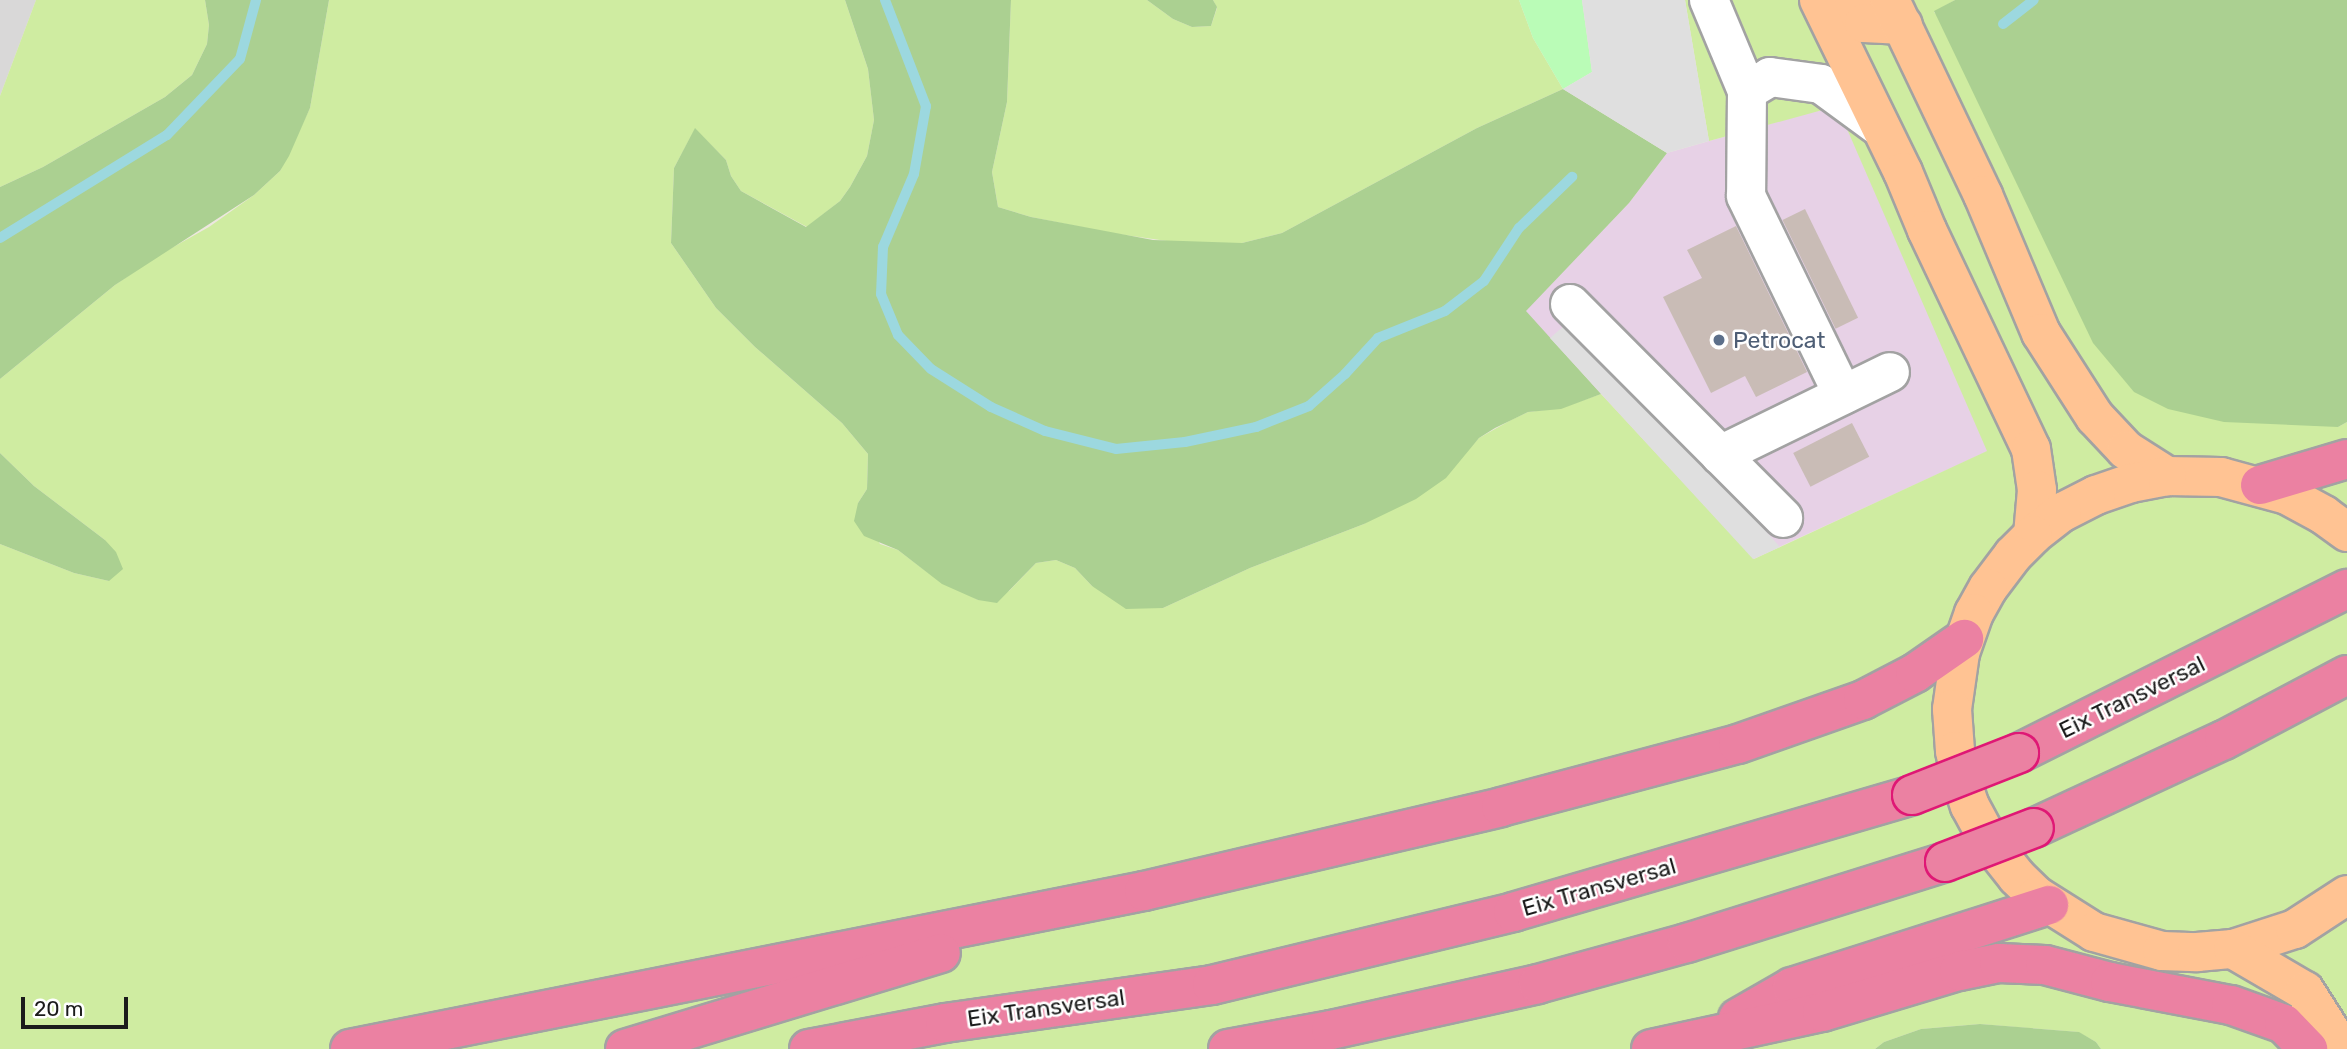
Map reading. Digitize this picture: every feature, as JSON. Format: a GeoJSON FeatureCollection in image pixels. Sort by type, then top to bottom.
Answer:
{"type":"FeatureCollection","features":[{"type":"Feature","properties":{"kind":"highway"},"geometry":{"type":"LineString","coordinates":[[2260,485],[2347,458]]}},
{"type":"Feature","properties":{"kind":"highway","name":"Eix Transversal"},"geometry":{"type":"LineString","coordinates":[[809,1049],[945,1023],[1225,982],[1513,912],[1912,795],[2019,753],[2347,589]]}},
{"type":"Feature","properties":{"kind":"highway"},"geometry":{"type":"LineString","coordinates":[[350,1049],[1144,891],[1501,807],[1738,744],[1863,700],[1915,673],[1964,639]]}},
{"type":"Feature","properties":{"kind":"highway"},"geometry":{"type":"LineString","coordinates":[[1228,1049],[1331,1030],[1538,984],[1687,943],[1945,862],[2034,828],[2224,740],[2347,675]]}},
{"type":"Feature","properties":{"kind":"highway"},"geometry":{"type":"LineString","coordinates":[[625,1049],[1144,891]]}},
{"type":"Feature","properties":{"kind":"highway"},"geometry":{"type":"LineString","coordinates":[[1708,1034],[1792,987],[2049,905]]}},
{"type":"Feature","properties":{"kind":"highway"},"geometry":{"type":"LineString","coordinates":[[1651,1049],[1708,1034],[1822,1012],[1959,971],[1998,963],[2045,965],[2110,982],[2231,1005],[2284,1024],[2308,1049]]}},
{"type":"Feature","properties":{"kind":"main road"},"geometry":{"type":"LineString","coordinates":[[1819,0],[2031,449],[2037,490],[2033,535]]}},
{"type":"Feature","properties":{"kind":"main road"},"geometry":{"type":"LineString","coordinates":[[1854,0],[1864,23],[1896,13],[1983,195],[2042,333],[2095,417],[2126,450],[2168,476]]}},
{"type":"Feature","properties":{"kind":"main road"},"geometry":{"type":"LineString","coordinates":[[2347,533],[2300,501],[2260,485],[2221,477],[2168,476],[2131,482],[2095,495],[2062,512],[2033,535],[1988,588],[1964,639],[1954,680],[1952,709],[1955,751],[1965,793],[1998,855],[2017,877],[2049,905],[2094,932],[2145,948],[2179,952],[2232,949],[2295,929],[2347,895]]}},
{"type":"Feature","properties":{"kind":"main road"},"geometry":{"type":"LineString","coordinates":[[2232,949],[2305,991],[2342,1049]]}},
{"type":"Feature","properties":{"kind":"lane"},"geometry":{"type":"LineString","coordinates":[[1709,0],[1746,91],[1746,196],[1843,395]]}},
{"type":"Feature","properties":{"kind":"lane"},"geometry":{"type":"LineString","coordinates":[[1746,91],[1770,77],[1821,85],[1881,128]]}},
{"type":"Feature","properties":{"kind":"lane"},"geometry":{"type":"LineString","coordinates":[[1570,303],[1783,518]]}},
{"type":"Feature","properties":{"kind":"lane"},"geometry":{"type":"LineString","coordinates":[[1720,455],[1890,372]]}},
{"type":"Feature","properties":{"kind":"shaded area"},"geometry":{"type":"Polygon","coordinates":[[[0,0],[36,0],[0,96],[0,0]]]}},
{"type":"Feature","properties":{"kind":"shaded area"},"geometry":{"type":"Polygon","coordinates":[[[1582,0],[1685,0],[1709,141],[1667,153],[1563,89],[1592,72],[1582,0]]]}},
{"type":"Feature","properties":{"kind":"shaded area"},"geometry":{"type":"Polygon","coordinates":[[[1837,105],[1988,451],[1753,559],[1525,311],[1629,203],[1667,153],[1837,105]]]}},
{"type":"Feature","properties":{"kind":"shaded area"},"geometry":{"type":"Polygon","coordinates":[[[1574,317],[1780,547],[1753,559],[1550,338],[1574,317]]]}},
{"type":"Feature","properties":{"kind":"green space"},"geometry":{"type":"Polygon","coordinates":[[[36,0],[205,0],[209,25],[207,44],[192,75],[165,97],[43,167],[0,187],[0,96],[36,0]]]}},
{"type":"Feature","properties":{"kind":"green space"},"geometry":{"type":"Polygon","coordinates":[[[205,0],[329,0],[310,108],[289,156],[280,171],[254,195],[115,285],[0,379],[0,187],[43,167],[165,97],[192,75],[207,44],[209,25],[205,0]]]}},
{"type":"Feature","properties":{"kind":"green space"},"geometry":{"type":"Polygon","coordinates":[[[329,0],[845,0],[868,69],[874,120],[867,156],[840,201],[807,227],[741,191],[731,176],[726,160],[695,129],[674,168],[671,243],[716,308],[755,347],[842,423],[868,454],[867,489],[858,503],[880,544],[898,550],[927,572],[978,600],[1009,591],[1036,563],[1056,560],[1075,568],[1092,586],[1163,608],[1250,568],[1364,524],[1468,450],[1479,438],[1511,420],[1528,412],[1561,408],[1601,394],[1754,559],[1987,451],[1837,106],[1709,141],[1685,0],[1955,0],[1934,12],[2338,427],[2347,422],[2347,1049],[2101,1049],[2096,1042],[2078,1032],[1980,1024],[1921,1029],[1884,1042],[1875,1049],[0,1049],[0,544],[74,573],[109,581],[105,540],[34,486],[0,453],[0,379],[115,285],[159,255],[209,227],[254,195],[280,171],[310,108],[329,0]]]}},
{"type":"Feature","properties":{"kind":"green space"},"geometry":{"type":"Polygon","coordinates":[[[845,0],[1011,0],[1007,102],[992,172],[998,207],[1031,217],[1153,240],[1242,243],[1282,233],[1477,128],[1563,89],[1667,153],[1629,203],[1526,311],[1601,394],[1561,409],[1528,412],[1495,428],[1479,438],[1446,478],[1416,499],[1364,524],[1250,568],[1163,608],[1126,609],[1092,586],[1075,568],[1056,560],[1036,563],[997,603],[978,600],[942,584],[898,550],[864,536],[854,521],[858,503],[867,489],[868,454],[842,423],[755,347],[716,308],[671,243],[674,168],[695,128],[726,160],[731,176],[741,191],[806,227],[840,201],[867,156],[874,120],[868,69],[845,0]]]}},
{"type":"Feature","properties":{"kind":"green space"},"geometry":{"type":"Polygon","coordinates":[[[1011,0],[1147,0],[1173,19],[1192,27],[1211,26],[1217,8],[1213,0],[1519,0],[1533,38],[1563,89],[1477,128],[1282,233],[1242,243],[1224,243],[1174,242],[1111,233],[1031,217],[998,207],[992,172],[1007,102],[1011,0]]]}},
{"type":"Feature","properties":{"kind":"green space"},"geometry":{"type":"Polygon","coordinates":[[[1147,0],[1213,0],[1217,7],[1211,26],[1192,27],[1173,19],[1147,0]]]}},
{"type":"Feature","properties":{"kind":"green space"},"geometry":{"type":"Polygon","coordinates":[[[1519,0],[1582,0],[1592,72],[1563,89],[1533,38],[1519,0]]]}},
{"type":"Feature","properties":{"kind":"green space"},"geometry":{"type":"Polygon","coordinates":[[[1955,0],[2347,0],[2347,422],[2338,427],[2224,422],[2168,409],[2134,392],[2093,343],[1934,11],[1955,0]]]}},
{"type":"Feature","properties":{"kind":"green space"},"geometry":{"type":"Polygon","coordinates":[[[0,453],[34,486],[105,540],[116,552],[123,569],[109,581],[74,573],[0,544],[0,453]]]}},
{"type":"Feature","properties":{"kind":"green space"},"geometry":{"type":"Polygon","coordinates":[[[1980,1024],[2079,1032],[2096,1042],[2101,1049],[1875,1049],[1884,1042],[1921,1029],[1980,1024]]]}},
{"type":"Feature","properties":{"kind":"building"},"geometry":{"type":"Polygon","coordinates":[[[1805,209],[1858,318],[1836,329],[1783,220],[1805,209]]]}},
{"type":"Feature","properties":{"kind":"building"},"geometry":{"type":"Polygon","coordinates":[[[1736,226],[1807,372],[1756,397],[1745,376],[1711,393],[1663,297],[1702,278],[1687,250],[1736,226]]]}},
{"type":"Feature","properties":{"kind":"building"},"geometry":{"type":"Polygon","coordinates":[[[1852,423],[1869,457],[1810,487],[1793,453],[1852,423]]]}},
{"type":"Feature","properties":{"kind":"waterway"},"geometry":{"type":"LineString","coordinates":[[0,238],[167,135],[240,59],[256,0]]}},
{"type":"Feature","properties":{"kind":"waterway"},"geometry":{"type":"LineString","coordinates":[[885,0],[926,106],[914,174],[883,247],[881,294],[898,335],[931,369],[991,407],[1045,431],[1116,449],[1185,442],[1256,427],[1309,406],[1345,374],[1378,338],[1445,311],[1484,281],[1519,228],[1572,177]]}},
{"type":"Feature","properties":{"kind":"waterway"},"geometry":{"type":"LineString","coordinates":[[2003,24],[2034,0]]}},
{"type":"Feature","properties":{"kind":"place","name":"Petrocat"},"geometry":{"type":"Point","coordinates":[1719,340]}}]}
